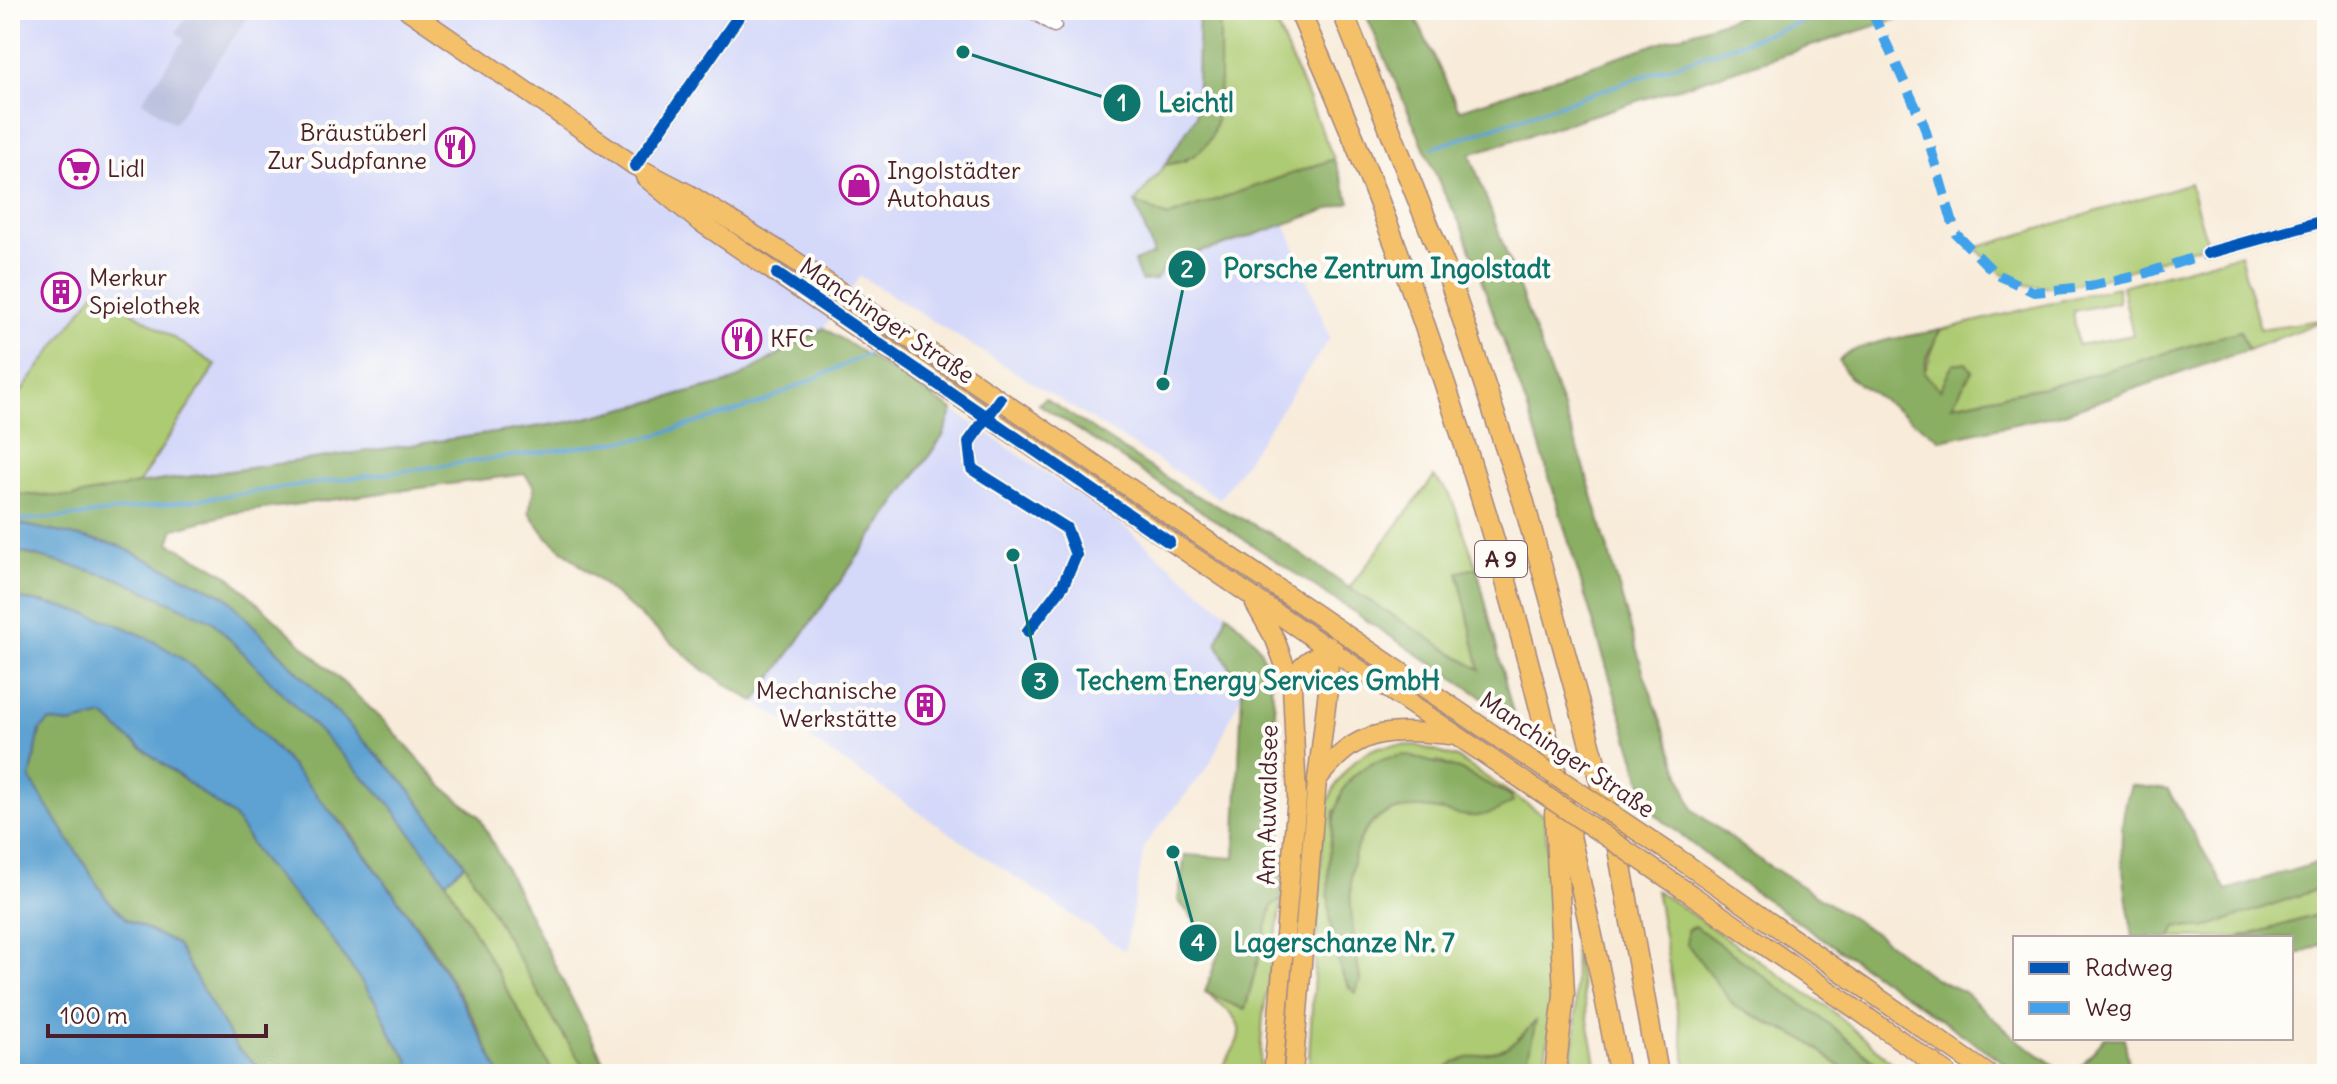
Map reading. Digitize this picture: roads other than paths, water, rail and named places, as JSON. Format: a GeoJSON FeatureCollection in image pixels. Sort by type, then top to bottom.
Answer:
{"type":"FeatureCollection","features":[{"type":"Feature","properties":{"kind":"highway","name":"A 9"},"geometry":{"type":"LineString","coordinates":[[1299,10],[1354,134],[1443,371],[1489,518],[1552,749],[1619,1074]]}},
{"type":"Feature","properties":{"kind":"highway","name":"A 9"},"geometry":{"type":"LineString","coordinates":[[1342,10],[1447,272],[1524,503],[1617,843],[1658,1074]]}},
{"type":"Feature","properties":{"kind":"highway"},"geometry":{"type":"LineString","coordinates":[[1552,749],[1564,994],[1555,1074]]}},
{"type":"Feature","properties":{"kind":"main road","name":"Manchinger Straße"},"geometry":{"type":"LineString","coordinates":[[408,10],[635,166],[756,235],[1000,399],[1324,619],[1365,651],[1679,859],[1988,1074]]}},
{"type":"Feature","properties":{"kind":"main road","name":"Manchinger Straße"},"geometry":{"type":"LineString","coordinates":[[635,166],[659,191],[696,219],[1328,652],[1692,895],[1941,1070]]}},
{"type":"Feature","properties":{"kind":"main road","name":"Am Auwaldsee"},"geometry":{"type":"LineString","coordinates":[[1252,598],[1275,639],[1292,685],[1297,797],[1273,1074]]}},
{"type":"Feature","properties":{"kind":"main road","name":"Am Auwaldsee"},"geometry":{"type":"LineString","coordinates":[[1293,1074],[1317,780],[1329,682],[1324,619]]}},
{"type":"Feature","properties":{"kind":"main road"},"geometry":{"type":"LineString","coordinates":[[1292,685],[1294,676],[1307,660],[1328,652],[1365,651]]}},
{"type":"Feature","properties":{"kind":"main road"},"geometry":{"type":"LineString","coordinates":[[1317,780],[1346,748],[1376,733],[1452,735]]}},
{"type":"Feature","properties":{"kind":"street"},"geometry":{"type":"LineString","coordinates":[[635,166],[743,10]]}},
{"type":"Feature","properties":{"kind":"street"},"geometry":{"type":"LineString","coordinates":[[1032,10],[1054,25]]}},
{"type":"Feature","properties":{"kind":"street"},"geometry":{"type":"LineString","coordinates":[[2208,253],[2326,222]]}},
{"type":"Feature","properties":{"kind":"street"},"geometry":{"type":"LineString","coordinates":[[1000,399],[969,442],[972,469],[1066,528],[1076,555],[1071,571],[1028,631]]}},
{"type":"Feature","properties":{"kind":"water"},"geometry":{"type":"Polygon","coordinates":[[[10,522],[117,545],[225,596],[406,785],[465,864],[446,881],[389,803],[212,621],[117,578],[10,549],[10,522]]]}},
{"type":"Feature","properties":{"kind":"water"},"geometry":{"type":"Polygon","coordinates":[[[10,598],[81,612],[150,639],[190,665],[228,698],[317,795],[376,870],[455,989],[500,1074],[409,1074],[409,1060],[393,1038],[378,1005],[326,931],[263,862],[234,817],[127,737],[104,716],[69,724],[49,721],[40,730],[30,779],[106,898],[126,919],[176,944],[236,1047],[267,1074],[10,1074],[10,598]]]}},
{"type":"Feature","properties":{"kind":"waterway"},"geometry":{"type":"LineString","coordinates":[[1433,148],[1837,10]]}},
{"type":"Feature","properties":{"kind":"waterway"},"geometry":{"type":"LineString","coordinates":[[10,521],[79,516],[650,437],[758,404],[868,354]]}},
{"type":"Feature","properties":{"kind":"place","name":"Leichtl"},"geometry":{"type":"Point","coordinates":[963,52]}},
{"type":"Feature","properties":{"kind":"place","name":"Bräustüberl Zur Sudpfanne"},"geometry":{"type":"Point","coordinates":[455,147]}},
{"type":"Feature","properties":{"kind":"place","name":"Lidl"},"geometry":{"type":"Point","coordinates":[79,169]}},
{"type":"Feature","properties":{"kind":"place","name":"Ingolstädter Autohaus"},"geometry":{"type":"Point","coordinates":[859,185]}},
{"type":"Feature","properties":{"kind":"place","name":"Merkur Spielothek"},"geometry":{"type":"Point","coordinates":[61,292]}},
{"type":"Feature","properties":{"kind":"place","name":"KFC"},"geometry":{"type":"Point","coordinates":[742,339]}},
{"type":"Feature","properties":{"kind":"place","name":"Porsche Zentrum Ingolstadt"},"geometry":{"type":"Point","coordinates":[1163,384]}},
{"type":"Feature","properties":{"kind":"place","name":"Techem Energy Services GmbH"},"geometry":{"type":"Point","coordinates":[1013,555]}},
{"type":"Feature","properties":{"kind":"place","name":"Mechanische Werkstätte"},"geometry":{"type":"Point","coordinates":[925,705]}},
{"type":"Feature","properties":{"kind":"place","name":"Lagerschanze Nr. 7"},"geometry":{"type":"Point","coordinates":[1173,852]}}]}
